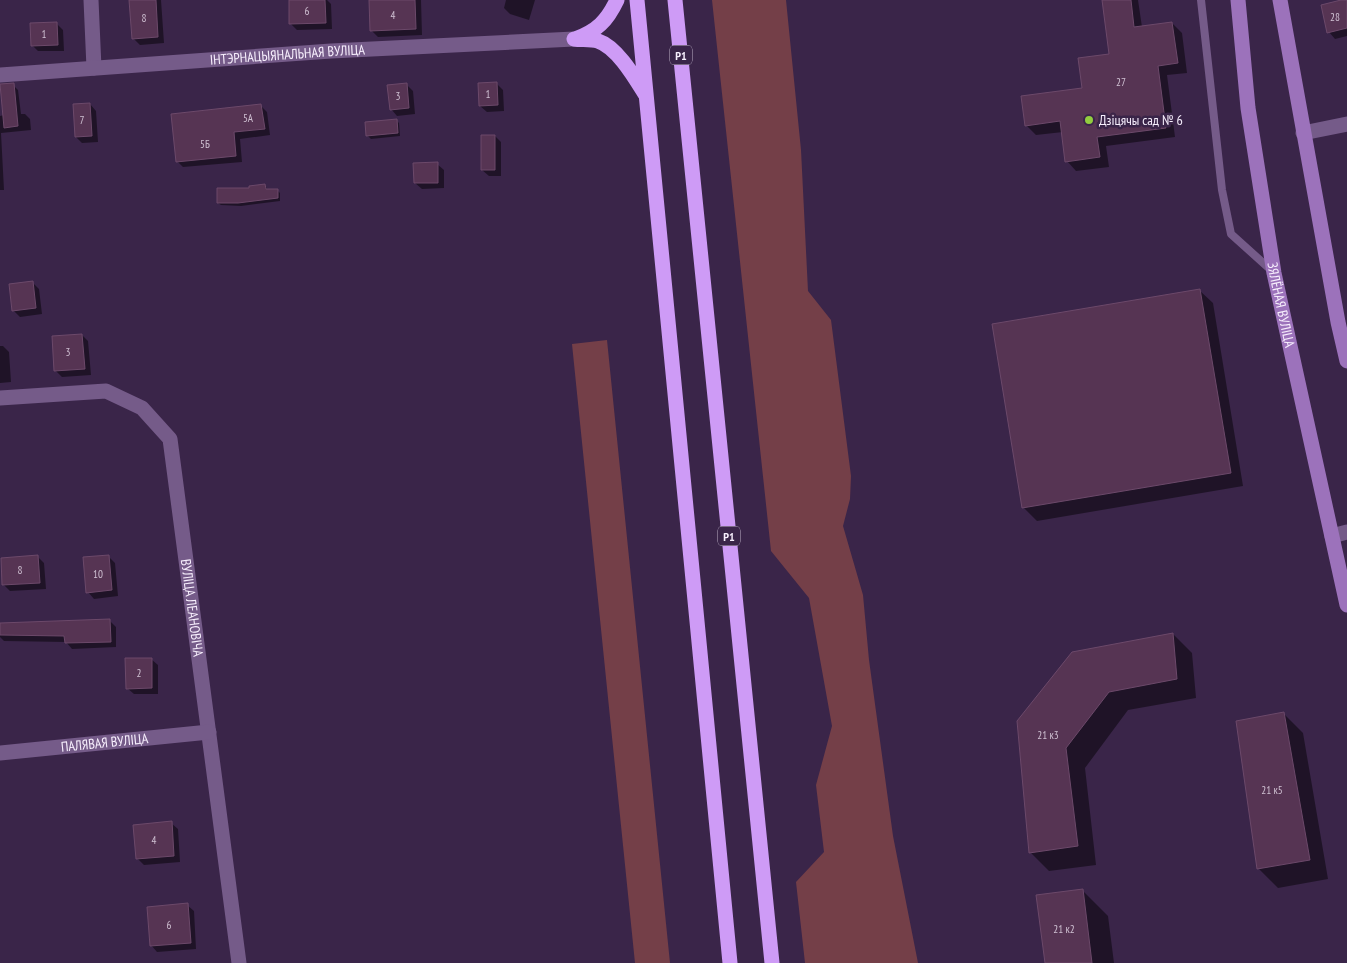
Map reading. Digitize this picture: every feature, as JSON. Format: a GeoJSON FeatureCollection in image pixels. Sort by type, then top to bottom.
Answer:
{"type":"FeatureCollection","features":[{"type":"Feature","properties":{"kind":"highway"},"geometry":{"type":"LineString","coordinates":[[574,39],[602,24],[610,16],[617,0]]}},
{"type":"Feature","properties":{"kind":"highway"},"geometry":{"type":"LineString","coordinates":[[637,0],[730,963]]}},
{"type":"Feature","properties":{"kind":"highway","name":"Р1"},"geometry":{"type":"LineString","coordinates":[[675,0],[772,963]]}},
{"type":"Feature","properties":{"kind":"highway"},"geometry":{"type":"LineString","coordinates":[[574,39],[598,41],[611,49],[631,72],[647,98]]}},
{"type":"Feature","properties":{"kind":"main road","name":"ЗЯЛЁНАЯ ВУЛІЦА"},"geometry":{"type":"LineString","coordinates":[[1238,0],[1248,108],[1274,273],[1347,606]]}},
{"type":"Feature","properties":{"kind":"main road"},"geometry":{"type":"LineString","coordinates":[[1280,0],[1338,322],[1347,361]]}},
{"type":"Feature","properties":{"kind":"street"},"geometry":{"type":"LineString","coordinates":[[90,0],[94,68]]}},
{"type":"Feature","properties":{"kind":"street","name":"ІНТЭРНАЦЫЯНАЛЬНАЯ ВУЛІЦА"},"geometry":{"type":"LineString","coordinates":[[0,75],[331,51],[574,39]]}},
{"type":"Feature","properties":{"kind":"street"},"geometry":{"type":"LineString","coordinates":[[1303,132],[1347,124]]}},
{"type":"Feature","properties":{"kind":"street","name":"ВУЛІЦА ЛЕАНОВІЧА"},"geometry":{"type":"LineString","coordinates":[[0,398],[106,391],[142,408],[170,438],[239,963]]}},
{"type":"Feature","properties":{"kind":"street"},"geometry":{"type":"LineString","coordinates":[[1332,536],[1347,532]]}},
{"type":"Feature","properties":{"kind":"street","name":"ПАЛЯВАЯ ВУЛІЦА"},"geometry":{"type":"LineString","coordinates":[[0,753],[209,732]]}},
{"type":"Feature","properties":{"kind":"lane"},"geometry":{"type":"LineString","coordinates":[[1201,0],[1222,190],[1231,234],[1274,273]]}},
{"type":"Feature","properties":{"kind":"shaded area"},"geometry":{"type":"Polygon","coordinates":[[[712,0],[786,0],[801,150],[808,291],[831,320],[851,476],[850,499],[843,526],[863,595],[869,660],[893,836],[918,963],[805,963],[796,882],[824,852],[816,785],[832,726],[809,598],[771,551],[712,0]]]}},
{"type":"Feature","properties":{"kind":"shaded area"},"geometry":{"type":"Polygon","coordinates":[[[607,340],[670,963],[635,963],[572,344],[607,340]]]}},
{"type":"Feature","properties":{"kind":"building"},"geometry":{"type":"Polygon","coordinates":[[[129,0],[156,0],[158,37],[132,39],[129,0]]]}},
{"type":"Feature","properties":{"kind":"building"},"geometry":{"type":"Polygon","coordinates":[[[289,0],[325,0],[326,23],[289,24],[289,0]]]}},
{"type":"Feature","properties":{"kind":"building"},"geometry":{"type":"Polygon","coordinates":[[[369,0],[415,0],[416,29],[370,31],[369,0]]]}},
{"type":"Feature","properties":{"kind":"building"},"geometry":{"type":"Polygon","coordinates":[[[1102,0],[1131,0],[1134,27],[1172,22],[1178,63],[1158,66],[1166,128],[1097,137],[1100,157],[1065,162],[1060,121],[1025,126],[1021,96],[1082,88],[1078,58],[1109,54],[1102,0]]]}},
{"type":"Feature","properties":{"kind":"building"},"geometry":{"type":"Polygon","coordinates":[[[1347,0],[1347,28],[1327,33],[1321,5],[1347,0]]]}},
{"type":"Feature","properties":{"kind":"building"},"geometry":{"type":"Polygon","coordinates":[[[57,22],[58,45],[31,46],[30,23],[57,22]]]}},
{"type":"Feature","properties":{"kind":"building"},"geometry":{"type":"Polygon","coordinates":[[[497,82],[498,105],[479,106],[478,83],[497,82]]]}},
{"type":"Feature","properties":{"kind":"building"},"geometry":{"type":"Polygon","coordinates":[[[14,83],[18,126],[4,128],[0,84],[14,83]]]}},
{"type":"Feature","properties":{"kind":"building"},"geometry":{"type":"Polygon","coordinates":[[[407,83],[409,108],[390,110],[387,85],[407,83]]]}},
{"type":"Feature","properties":{"kind":"building"},"geometry":{"type":"Polygon","coordinates":[[[90,103],[92,136],[75,137],[73,104],[90,103]]]}},
{"type":"Feature","properties":{"kind":"building"},"geometry":{"type":"Polygon","coordinates":[[[261,104],[265,129],[234,132],[236,156],[176,162],[171,114],[261,104]]]}},
{"type":"Feature","properties":{"kind":"building"},"geometry":{"type":"Polygon","coordinates":[[[397,119],[398,133],[366,136],[365,122],[397,119]]]}},
{"type":"Feature","properties":{"kind":"building"},"geometry":{"type":"Polygon","coordinates":[[[481,135],[495,135],[495,170],[481,170],[481,135]]]}},
{"type":"Feature","properties":{"kind":"building"},"geometry":{"type":"Polygon","coordinates":[[[438,162],[438,183],[414,183],[413,163],[438,162]]]}},
{"type":"Feature","properties":{"kind":"building"},"geometry":{"type":"Polygon","coordinates":[[[265,184],[266,189],[278,189],[278,198],[238,203],[217,203],[217,188],[249,188],[249,186],[265,184]]]}},
{"type":"Feature","properties":{"kind":"building"},"geometry":{"type":"Polygon","coordinates":[[[33,281],[36,308],[12,311],[9,284],[33,281]]]}},
{"type":"Feature","properties":{"kind":"building"},"geometry":{"type":"Polygon","coordinates":[[[1200,289],[1231,473],[1022,508],[992,324],[1200,289]]]}},
{"type":"Feature","properties":{"kind":"building"},"geometry":{"type":"Polygon","coordinates":[[[82,334],[85,369],[54,371],[52,336],[82,334]]]}},
{"type":"Feature","properties":{"kind":"building"},"geometry":{"type":"Polygon","coordinates":[[[38,555],[40,583],[2,585],[1,558],[38,555]]]}},
{"type":"Feature","properties":{"kind":"building"},"geometry":{"type":"Polygon","coordinates":[[[109,555],[112,590],[86,593],[83,557],[109,555]]]}},
{"type":"Feature","properties":{"kind":"building"},"geometry":{"type":"Polygon","coordinates":[[[110,619],[111,642],[65,643],[64,636],[0,635],[0,623],[110,619]]]}},
{"type":"Feature","properties":{"kind":"building"},"geometry":{"type":"Polygon","coordinates":[[[1173,633],[1177,679],[1109,692],[1066,748],[1078,846],[1029,853],[1017,721],[1072,652],[1173,633]]]}},
{"type":"Feature","properties":{"kind":"building"},"geometry":{"type":"Polygon","coordinates":[[[125,658],[152,658],[152,688],[126,689],[125,658]]]}},
{"type":"Feature","properties":{"kind":"building"},"geometry":{"type":"Polygon","coordinates":[[[1284,712],[1310,860],[1257,869],[1236,721],[1284,712]]]}},
{"type":"Feature","properties":{"kind":"building"},"geometry":{"type":"Polygon","coordinates":[[[172,821],[174,856],[136,859],[133,825],[172,821]]]}},
{"type":"Feature","properties":{"kind":"building"},"geometry":{"type":"Polygon","coordinates":[[[1083,889],[1092,963],[1045,963],[1036,895],[1083,889]]]}},
{"type":"Feature","properties":{"kind":"building"},"geometry":{"type":"Polygon","coordinates":[[[188,903],[191,943],[150,946],[147,907],[188,903]]]}},
{"type":"Feature","properties":{"kind":"place","name":"Дзіцячы сад № 6"},"geometry":{"type":"Point","coordinates":[1089,120]}}]}
